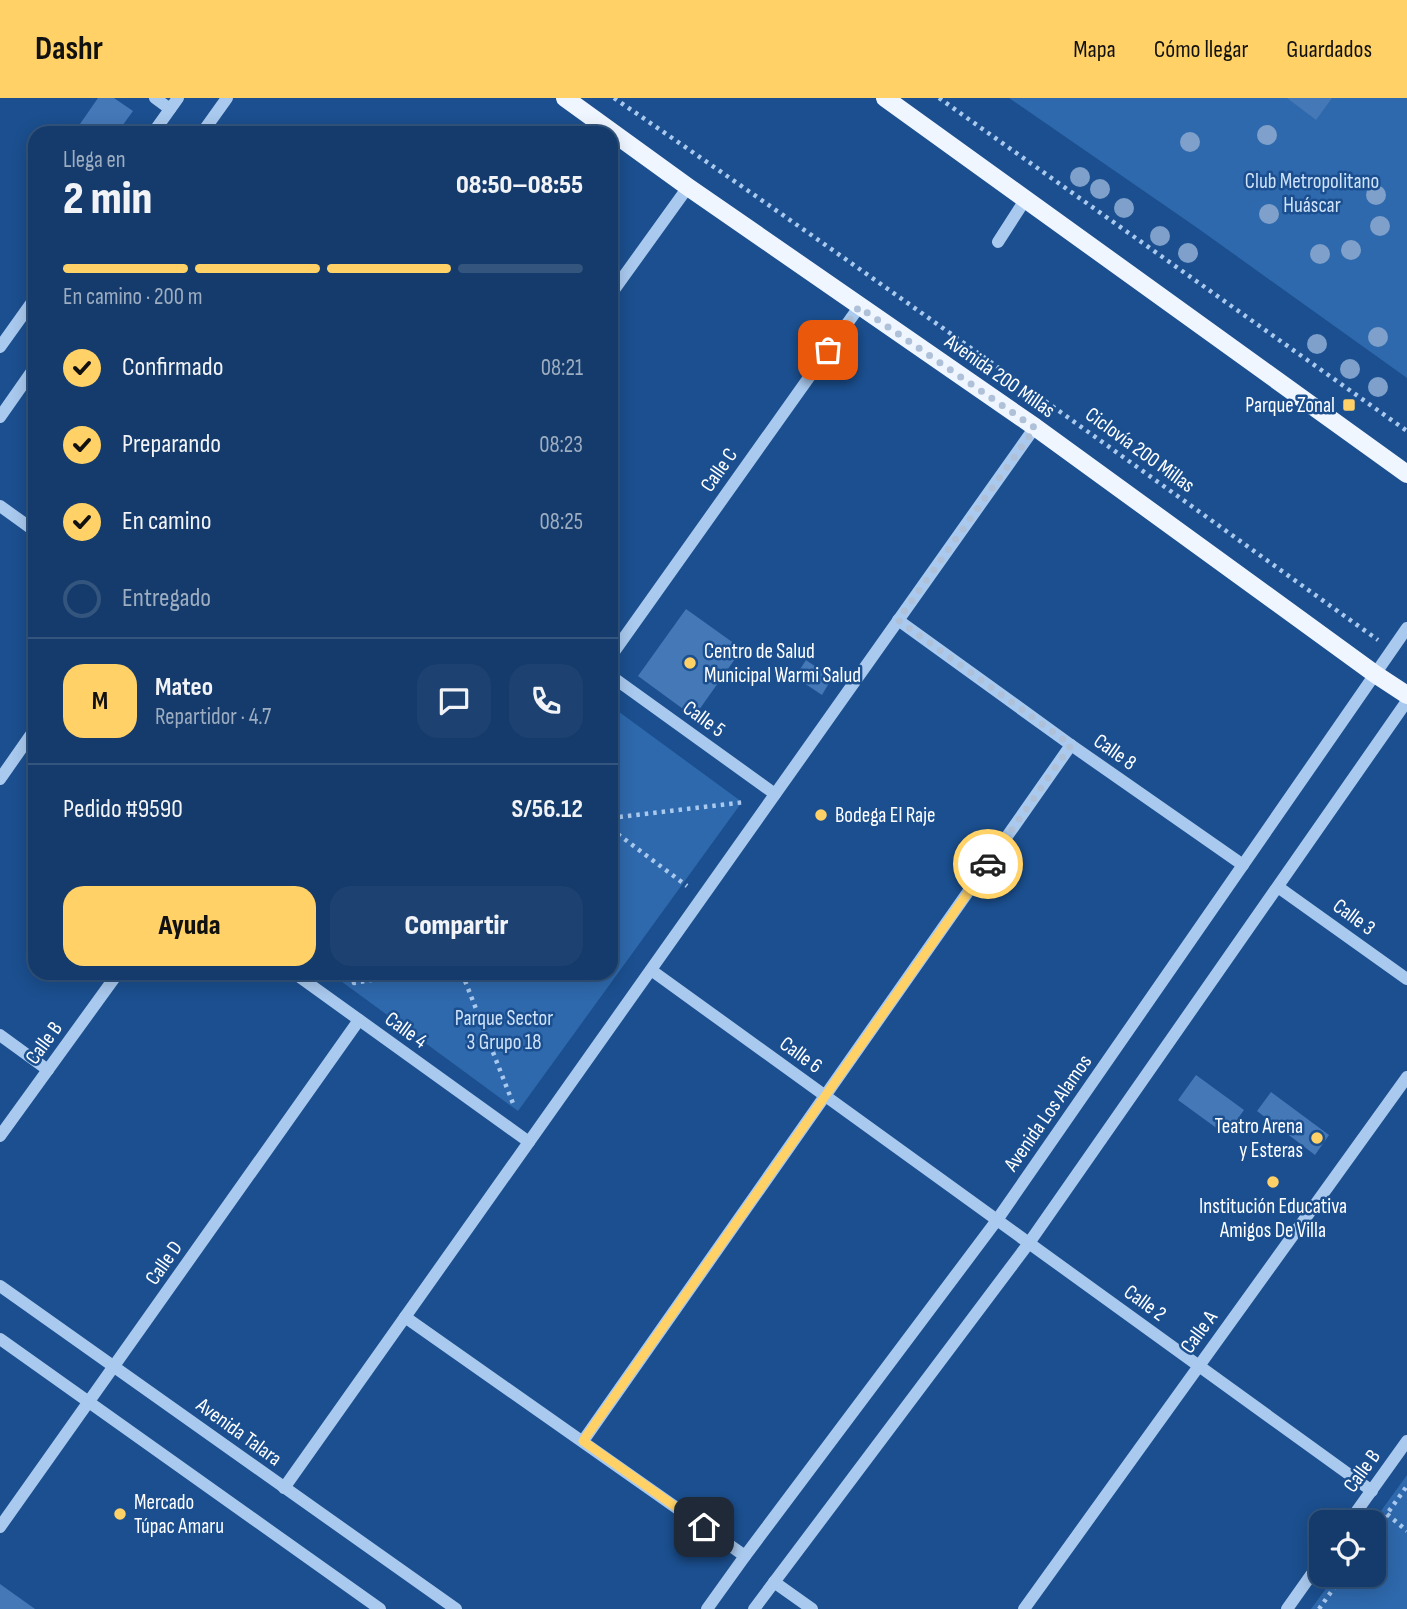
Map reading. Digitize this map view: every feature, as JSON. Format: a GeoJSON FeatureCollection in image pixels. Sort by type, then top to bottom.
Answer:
{"type":"FeatureCollection","features":[{"type":"Feature","properties":{"kind":"main road","name":"Avenida 200 Millas"},"geometry":{"type":"LineString","coordinates":[[565,98],[604,126]]}},
{"type":"Feature","properties":{"kind":"main road"},"geometry":{"type":"LineString","coordinates":[[885,98],[1407,474]]}},
{"type":"Feature","properties":{"kind":"main road","name":"Avenida 200 Millas"},"geometry":{"type":"LineString","coordinates":[[618,136],[1035,428],[1407,695]]}},
{"type":"Feature","properties":{"kind":"street"},"geometry":{"type":"LineString","coordinates":[[155,98],[174,103],[158,126]]}},
{"type":"Feature","properties":{"kind":"street"},"geometry":{"type":"LineString","coordinates":[[207,126],[227,98]]}},
{"type":"Feature","properties":{"kind":"street"},"geometry":{"type":"LineString","coordinates":[[618,284],[688,187]]}},
{"type":"Feature","properties":{"kind":"street"},"geometry":{"type":"LineString","coordinates":[[998,242],[1026,200]]}},
{"type":"Feature","properties":{"kind":"street","name":"Calle C"},"geometry":{"type":"LineString","coordinates":[[618,646],[859,307]]}},
{"type":"Feature","properties":{"kind":"street"},"geometry":{"type":"LineString","coordinates":[[0,347],[28,308]]}},
{"type":"Feature","properties":{"kind":"street"},"geometry":{"type":"LineString","coordinates":[[0,416],[28,377]]}},
{"type":"Feature","properties":{"kind":"street"},"geometry":{"type":"LineString","coordinates":[[284,1488],[1035,428]]}},
{"type":"Feature","properties":{"kind":"street"},"geometry":{"type":"LineString","coordinates":[[0,506],[28,526]]}},
{"type":"Feature","properties":{"kind":"street","name":"Calle 8"},"geometry":{"type":"LineString","coordinates":[[898,620],[1242,865]]}},
{"type":"Feature","properties":{"kind":"street","name":"Avenida Los Alamos"},"geometry":{"type":"LineString","coordinates":[[707,1609],[997,1220],[1407,628]]}},
{"type":"Feature","properties":{"kind":"street","name":"Calle 5"},"geometry":{"type":"LineString","coordinates":[[618,681],[774,797]]}},
{"type":"Feature","properties":{"kind":"street"},"geometry":{"type":"LineString","coordinates":[[754,1609],[1029,1243],[1407,701]]}},
{"type":"Feature","properties":{"kind":"street"},"geometry":{"type":"LineString","coordinates":[[0,779],[28,739]]}},
{"type":"Feature","properties":{"kind":"street"},"geometry":{"type":"LineString","coordinates":[[583,1441],[1071,745]]}},
{"type":"Feature","properties":{"kind":"street","name":"Calle 3"},"geometry":{"type":"LineString","coordinates":[[1278,887],[1407,979]]}},
{"type":"Feature","properties":{"kind":"street","name":"Calle 6"},"geometry":{"type":"LineString","coordinates":[[651,970],[997,1220]]}},
{"type":"Feature","properties":{"kind":"street","name":"Calle B"},"geometry":{"type":"LineString","coordinates":[[0,1136],[113,980]]}},
{"type":"Feature","properties":{"kind":"street","name":"Calle 4"},"geometry":{"type":"LineString","coordinates":[[305,980],[529,1142]]}},
{"type":"Feature","properties":{"kind":"street","name":"Calle D"},"geometry":{"type":"LineString","coordinates":[[0,1527],[359,1020]]}},
{"type":"Feature","properties":{"kind":"street"},"geometry":{"type":"LineString","coordinates":[[0,1035],[48,1070]]}},
{"type":"Feature","properties":{"kind":"street","name":"Calle A"},"geometry":{"type":"LineString","coordinates":[[1024,1609],[1407,1077]]}},
{"type":"Feature","properties":{"kind":"street","name":"Calle 2"},"geometry":{"type":"LineString","coordinates":[[997,1220],[1371,1491]]}},
{"type":"Feature","properties":{"kind":"street","name":"Avenida Talara"},"geometry":{"type":"LineString","coordinates":[[0,1286],[456,1609]]}},
{"type":"Feature","properties":{"kind":"street"},"geometry":{"type":"LineString","coordinates":[[405,1317],[745,1556]]}},
{"type":"Feature","properties":{"kind":"street"},"geometry":{"type":"LineString","coordinates":[[0,1339],[380,1609]]}},
{"type":"Feature","properties":{"kind":"street","name":"Calle B"},"geometry":{"type":"LineString","coordinates":[[1358,1510],[1407,1441]]}},
{"type":"Feature","properties":{"kind":"street"},"geometry":{"type":"LineString","coordinates":[[1287,1609],[1309,1578]]}},
{"type":"Feature","properties":{"kind":"street"},"geometry":{"type":"LineString","coordinates":[[774,1582],[812,1609]]}},
{"type":"Feature","properties":{"kind":"path","name":"Ciclovía 200 Millas"},"geometry":{"type":"LineString","coordinates":[[614,98],[895,294],[1392,650]]}},
{"type":"Feature","properties":{"kind":"path"},"geometry":{"type":"LineString","coordinates":[[939,98],[1407,431]]}},
{"type":"Feature","properties":{"kind":"path"},"geometry":{"type":"LineString","coordinates":[[618,817],[774,797]]}},
{"type":"Feature","properties":{"kind":"path"},"geometry":{"type":"LineString","coordinates":[[618,834],[702,897]]}},
{"type":"Feature","properties":{"kind":"path"},"geometry":{"type":"LineString","coordinates":[[353,980],[354,983],[371,980]]}},
{"type":"Feature","properties":{"kind":"path"},"geometry":{"type":"LineString","coordinates":[[465,980],[514,1106]]}},
{"type":"Feature","properties":{"kind":"path"},"geometry":{"type":"LineString","coordinates":[[1407,1486],[1387,1514],[1407,1531]]}},
{"type":"Feature","properties":{"kind":"path"},"geometry":{"type":"LineString","coordinates":[[1319,1609],[1335,1587]]}},
{"type":"Feature","properties":{"kind":"green space","name":"Club Metropolitano Huáscar"},"geometry":{"type":"Polygon","coordinates":[[[1009,98],[1407,98],[1407,378],[1196,227],[1009,98]]]}},
{"type":"Feature","properties":{"kind":"green space","name":"Parque Sector 3 Grupo 18"},"geometry":{"type":"Polygon","coordinates":[[[618,711],[742,802],[618,973],[618,711]]]}},
{"type":"Feature","properties":{"kind":"green space","name":"Parque Sector 3 Grupo 18"},"geometry":{"type":"Polygon","coordinates":[[[340,980],[613,980],[518,1111],[340,980]]]}},
{"type":"Feature","properties":{"kind":"green space"},"geometry":{"type":"Polygon","coordinates":[[[1407,1475],[1407,1609],[1311,1609],[1327,1587],[1386,1587],[1386,1510],[1382,1510],[1407,1475]]]}},
{"type":"Feature","properties":{"kind":"building"},"geometry":{"type":"Polygon","coordinates":[[[98,98],[114,98],[133,111],[122,126],[80,124],[98,98]]]}},
{"type":"Feature","properties":{"kind":"building"},"geometry":{"type":"Polygon","coordinates":[[[1287,98],[1332,98],[1316,120],[1287,98]]]}},
{"type":"Feature","properties":{"kind":"building","name":"Centro de Salud Municipal Warmi Salud"},"geometry":{"type":"Polygon","coordinates":[[[686,609],[742,649],[694,717],[638,676],[686,609]]]}},
{"type":"Feature","properties":{"kind":"building"},"geometry":{"type":"Polygon","coordinates":[[[806,660],[832,678],[822,695],[795,677],[806,660]]]}},
{"type":"Feature","properties":{"kind":"building"},"geometry":{"type":"Polygon","coordinates":[[[1196,1075],[1244,1110],[1226,1135],[1178,1100],[1196,1075]]]}},
{"type":"Feature","properties":{"kind":"building"},"geometry":{"type":"Polygon","coordinates":[[[1271,1092],[1329,1135],[1315,1155],[1257,1111],[1271,1092]]]}},
{"type":"Feature","properties":{"kind":"building"},"geometry":{"type":"Polygon","coordinates":[[[0,1584],[35,1609],[0,1609],[0,1584]]]}},
{"type":"Feature","properties":{"kind":"way so far"},"geometry":{"type":"LineString","coordinates":[[828,350],[859,307],[1035,428],[898,620],[1071,745],[988,864]]}},
{"type":"Feature","properties":{"kind":"place","name":"Parque Zonal"},"geometry":{"type":"Point","coordinates":[1349,405]}},
{"type":"Feature","properties":{"kind":"place","name":"Centro de Salud Municipal Warmi Salud"},"geometry":{"type":"Point","coordinates":[690,663]}},
{"type":"Feature","properties":{"kind":"place","name":"Bodega El Raje"},"geometry":{"type":"Point","coordinates":[821,815]}},
{"type":"Feature","properties":{"kind":"place","name":"Teatro Arena y Esteras"},"geometry":{"type":"Point","coordinates":[1317,1138]}},
{"type":"Feature","properties":{"kind":"place","name":"Institución Educativa Amigos De Villa"},"geometry":{"type":"Point","coordinates":[1273,1182]}},
{"type":"Feature","properties":{"kind":"place","name":"Mercado Túpac Amaru"},"geometry":{"type":"Point","coordinates":[120,1514]}},
{"type":"Feature","properties":{"kind":"route"},"geometry":{"type":"LineString","coordinates":[[704,1527],[583,1441],[988,864]]}}]}
